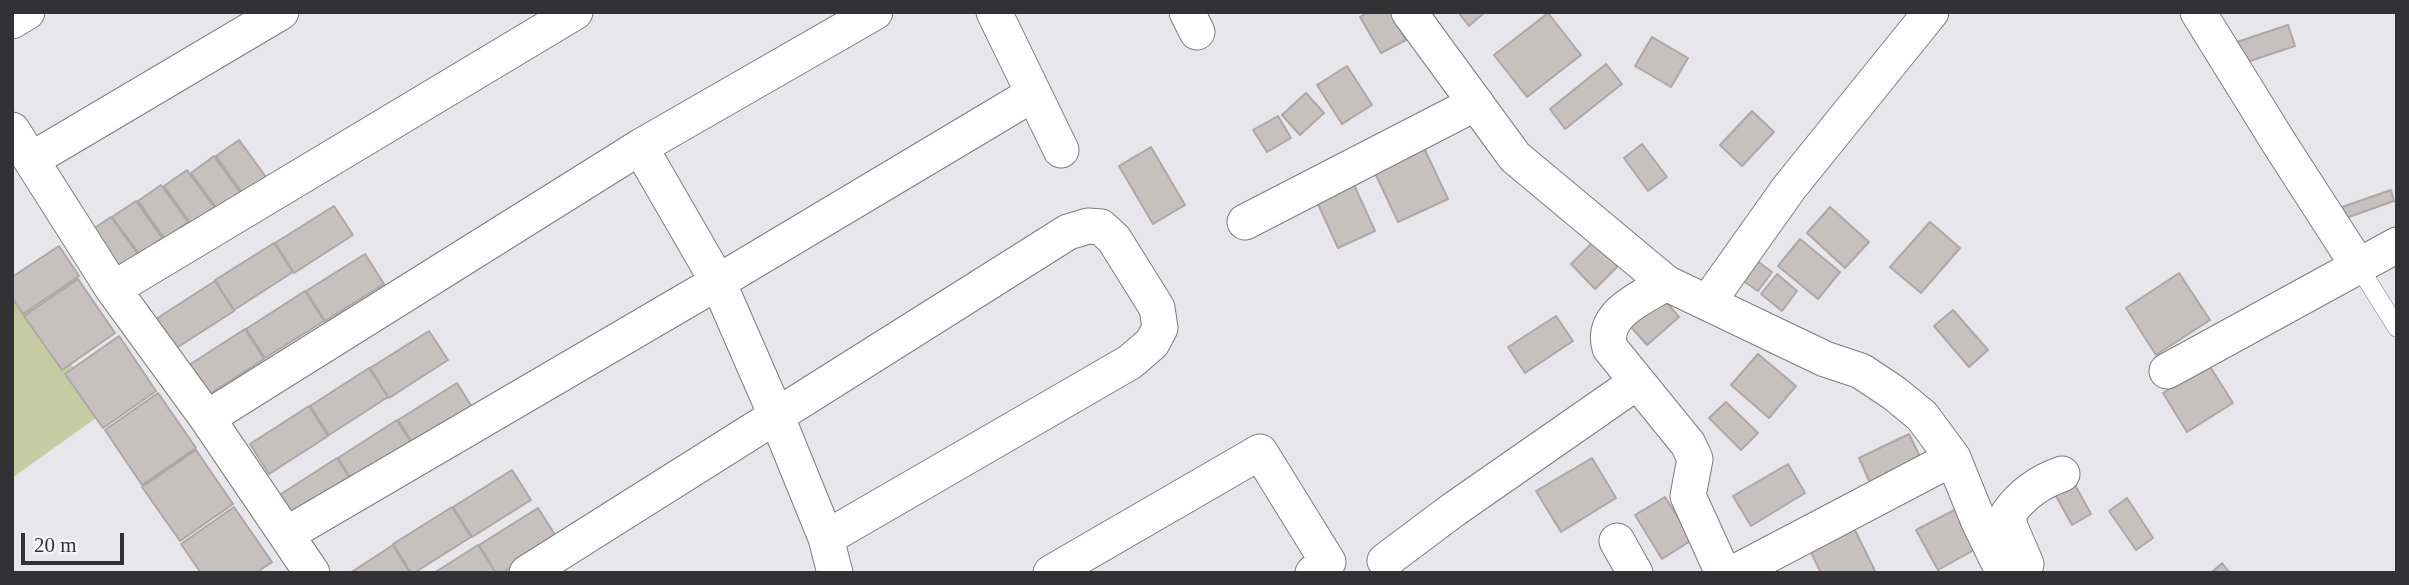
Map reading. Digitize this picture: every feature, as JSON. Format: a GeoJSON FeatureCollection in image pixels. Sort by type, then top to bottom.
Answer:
{"type":"FeatureCollection","features":[{"type":"Feature","properties":{"kind":"street"},"geometry":{"type":"LineString","coordinates":[[12,21],[27,12]]}},
{"type":"Feature","properties":{"kind":"street"},"geometry":{"type":"LineString","coordinates":[[31,160],[281,12]]}},
{"type":"Feature","properties":{"kind":"street"},"geometry":{"type":"LineString","coordinates":[[113,289],[575,12]]}},
{"type":"Feature","properties":{"kind":"street"},"geometry":{"type":"LineString","coordinates":[[207,418],[639,147],[875,12]]}},
{"type":"Feature","properties":{"kind":"street"},"geometry":{"type":"LineString","coordinates":[[994,12],[1061,150]]}},
{"type":"Feature","properties":{"kind":"street"},"geometry":{"type":"LineString","coordinates":[[1708,302],[1789,188],[1931,12]]}},
{"type":"Feature","properties":{"kind":"street"},"geometry":{"type":"LineString","coordinates":[[2198,12],[2359,267]]}},
{"type":"Feature","properties":{"kind":"street"},"geometry":{"type":"LineString","coordinates":[[1417,17],[1515,157],[1666,283],[1825,359],[1861,371],[1895,393],[1922,416],[1953,458],[1979,522],[2004,573]]}},
{"type":"Feature","properties":{"kind":"street"},"geometry":{"type":"LineString","coordinates":[[287,534],[1033,94]]}},
{"type":"Feature","properties":{"kind":"street"},"geometry":{"type":"LineString","coordinates":[[1245,222],[1476,103]]}},
{"type":"Feature","properties":{"kind":"street"},"geometry":{"type":"LineString","coordinates":[[12,130],[113,289],[207,418],[312,573]]}},
{"type":"Feature","properties":{"kind":"street"},"geometry":{"type":"LineString","coordinates":[[639,147],[718,282],[826,538],[835,573]]}},
{"type":"Feature","properties":{"kind":"street"},"geometry":{"type":"LineString","coordinates":[[527,573],[1068,232],[1088,226],[1101,227],[1114,239],[1157,308],[1160,328],[1153,343],[1130,362],[826,538]]}},
{"type":"Feature","properties":{"kind":"street"},"geometry":{"type":"LineString","coordinates":[[2167,371],[2397,245]]}},
{"type":"Feature","properties":{"kind":"street"},"geometry":{"type":"LineString","coordinates":[[1666,283],[1616,316],[1609,326],[1607,337],[1610,348],[1688,443],[1695,459],[1688,496],[1723,573]]}},
{"type":"Feature","properties":{"kind":"street"},"geometry":{"type":"LineString","coordinates":[[1385,561],[1453,510],[1637,382]]}},
{"type":"Feature","properties":{"kind":"street"},"geometry":{"type":"LineString","coordinates":[[1051,573],[1260,452],[1328,562],[1313,573]]}},
{"type":"Feature","properties":{"kind":"street"},"geometry":{"type":"LineString","coordinates":[[1734,573],[1953,458]]}},
{"type":"Feature","properties":{"kind":"street"},"geometry":{"type":"LineString","coordinates":[[2023,573],[2026,564],[2010,527],[2008,514],[2018,499],[2045,480],[2062,474]]}},
{"type":"Feature","properties":{"kind":"street"},"geometry":{"type":"LineString","coordinates":[[1617,541],[1635,573]]}},
{"type":"Feature","properties":{"kind":"lane"},"geometry":{"type":"LineString","coordinates":[[2359,267],[2397,328]]}},
{"type":"Feature","properties":{"kind":"green space"},"geometry":{"type":"Polygon","coordinates":[[[12,274],[103,413],[12,478],[12,274]]]}},
{"type":"Feature","properties":{"kind":"building"},"geometry":{"type":"Polygon","coordinates":[[[1368,12],[1390,12],[1406,40],[1381,53],[1360,17],[1368,12]]]}},
{"type":"Feature","properties":{"kind":"building"},"geometry":{"type":"Polygon","coordinates":[[[1458,12],[1485,12],[1469,26],[1458,12]]]}},
{"type":"Feature","properties":{"kind":"building"},"geometry":{"type":"Polygon","coordinates":[[[1548,13],[1581,55],[1527,97],[1494,55],[1548,13]]]}},
{"type":"Feature","properties":{"kind":"building"},"geometry":{"type":"Polygon","coordinates":[[[2288,25],[2295,46],[2241,64],[2234,43],[2288,25]]]}},
{"type":"Feature","properties":{"kind":"building"},"geometry":{"type":"Polygon","coordinates":[[[1652,37],[1688,58],[1671,87],[1635,66],[1652,37]]]}},
{"type":"Feature","properties":{"kind":"building"},"geometry":{"type":"Polygon","coordinates":[[[1606,64],[1622,84],[1565,129],[1550,109],[1606,64]]]}},
{"type":"Feature","properties":{"kind":"building"},"geometry":{"type":"Polygon","coordinates":[[[1347,66],[1372,105],[1342,124],[1317,85],[1347,66]]]}},
{"type":"Feature","properties":{"kind":"building"},"geometry":{"type":"Polygon","coordinates":[[[1306,93],[1324,113],[1300,135],[1282,115],[1306,93]]]}},
{"type":"Feature","properties":{"kind":"building"},"geometry":{"type":"Polygon","coordinates":[[[1752,111],[1774,132],[1742,166],[1720,145],[1752,111]]]}},
{"type":"Feature","properties":{"kind":"building"},"geometry":{"type":"Polygon","coordinates":[[[1278,116],[1291,138],[1267,152],[1253,130],[1278,116]]]}},
{"type":"Feature","properties":{"kind":"building"},"geometry":{"type":"Polygon","coordinates":[[[239,140],[266,177],[243,194],[216,156],[239,140]]]}},
{"type":"Feature","properties":{"kind":"building"},"geometry":{"type":"Polygon","coordinates":[[[1642,144],[1667,177],[1648,191],[1624,158],[1642,144]]]}},
{"type":"Feature","properties":{"kind":"building"},"geometry":{"type":"Polygon","coordinates":[[[1151,147],[1185,205],[1153,224],[1119,166],[1151,147]]]}},
{"type":"Feature","properties":{"kind":"building"},"geometry":{"type":"Polygon","coordinates":[[[1424,148],[1448,199],[1398,222],[1374,171],[1424,148]]]}},
{"type":"Feature","properties":{"kind":"building"},"geometry":{"type":"Polygon","coordinates":[[[214,156],[241,194],[218,210],[191,173],[214,156]]]}},
{"type":"Feature","properties":{"kind":"building"},"geometry":{"type":"Polygon","coordinates":[[[187,170],[214,207],[191,224],[164,186],[187,170]]]}},
{"type":"Feature","properties":{"kind":"building"},"geometry":{"type":"Polygon","coordinates":[[[1350,176],[1375,231],[1338,248],[1313,193],[1350,176]]]}},
{"type":"Feature","properties":{"kind":"building"},"geometry":{"type":"Polygon","coordinates":[[[161,185],[188,222],[165,239],[138,201],[161,185]]]}},
{"type":"Feature","properties":{"kind":"building"},"geometry":{"type":"Polygon","coordinates":[[[2391,190],[2394,201],[2346,218],[2342,207],[2391,190]]]}},
{"type":"Feature","properties":{"kind":"building"},"geometry":{"type":"Polygon","coordinates":[[[136,201],[162,238],[140,255],[112,217],[136,201]]]}},
{"type":"Feature","properties":{"kind":"building"},"geometry":{"type":"Polygon","coordinates":[[[334,206],[353,235],[294,273],[275,243],[334,206]]]}},
{"type":"Feature","properties":{"kind":"building"},"geometry":{"type":"Polygon","coordinates":[[[1830,207],[1869,242],[1845,268],[1807,233],[1830,207]]]}},
{"type":"Feature","properties":{"kind":"building"},"geometry":{"type":"Polygon","coordinates":[[[111,217],[138,254],[115,271],[87,233],[111,217]]]}},
{"type":"Feature","properties":{"kind":"building"},"geometry":{"type":"Polygon","coordinates":[[[1930,222],[1960,248],[1921,293],[1890,267],[1930,222]]]}},
{"type":"Feature","properties":{"kind":"building"},"geometry":{"type":"Polygon","coordinates":[[[1596,239],[1620,264],[1595,289],[1571,264],[1596,239]]]}},
{"type":"Feature","properties":{"kind":"building"},"geometry":{"type":"Polygon","coordinates":[[[1800,239],[1840,272],[1818,299],[1778,266],[1800,239]]]}},
{"type":"Feature","properties":{"kind":"building"},"geometry":{"type":"Polygon","coordinates":[[[274,243],[293,272],[234,310],[215,280],[274,243]]]}},
{"type":"Feature","properties":{"kind":"building"},"geometry":{"type":"Polygon","coordinates":[[[59,246],[79,276],[23,314],[12,298],[12,277],[59,246]]]}},
{"type":"Feature","properties":{"kind":"building"},"geometry":{"type":"Polygon","coordinates":[[[365,254],[384,284],[325,321],[306,291],[365,254]]]}},
{"type":"Feature","properties":{"kind":"building"},"geometry":{"type":"Polygon","coordinates":[[[1753,258],[1772,272],[1758,291],[1739,278],[1753,258]]]}},
{"type":"Feature","properties":{"kind":"building"},"geometry":{"type":"Polygon","coordinates":[[[2179,273],[2210,320],[2156,355],[2126,308],[2179,273]]]}},
{"type":"Feature","properties":{"kind":"building"},"geometry":{"type":"Polygon","coordinates":[[[1777,274],[1797,291],[1782,311],[1761,294],[1777,274]]]}},
{"type":"Feature","properties":{"kind":"building"},"geometry":{"type":"Polygon","coordinates":[[[78,279],[115,333],[62,370],[24,316],[78,279]]]}},
{"type":"Feature","properties":{"kind":"building"},"geometry":{"type":"Polygon","coordinates":[[[215,281],[234,311],[175,349],[156,319],[215,281]]]}},
{"type":"Feature","properties":{"kind":"building"},"geometry":{"type":"Polygon","coordinates":[[[305,291],[324,321],[265,358],[246,329],[305,291]]]}},
{"type":"Feature","properties":{"kind":"building"},"geometry":{"type":"Polygon","coordinates":[[[1657,291],[1679,317],[1647,345],[1624,319],[1657,291]]]}},
{"type":"Feature","properties":{"kind":"building"},"geometry":{"type":"Polygon","coordinates":[[[1953,310],[1988,350],[1969,367],[1934,326],[1953,310]]]}},
{"type":"Feature","properties":{"kind":"building"},"geometry":{"type":"Polygon","coordinates":[[[1556,316],[1573,341],[1525,373],[1508,347],[1556,316]]]}},
{"type":"Feature","properties":{"kind":"building"},"geometry":{"type":"Polygon","coordinates":[[[245,329],[264,359],[205,397],[186,367],[245,329]]]}},
{"type":"Feature","properties":{"kind":"building"},"geometry":{"type":"Polygon","coordinates":[[[429,331],[448,360],[389,398],[370,368],[429,331]]]}},
{"type":"Feature","properties":{"kind":"building"},"geometry":{"type":"Polygon","coordinates":[[[119,336],[156,391],[103,428],[65,374],[119,336]]]}},
{"type":"Feature","properties":{"kind":"building"},"geometry":{"type":"Polygon","coordinates":[[[1758,354],[1796,386],[1769,418],[1731,385],[1758,354]]]}},
{"type":"Feature","properties":{"kind":"building"},"geometry":{"type":"Polygon","coordinates":[[[2209,365],[2233,403],[2187,432],[2163,393],[2209,365]]]}},
{"type":"Feature","properties":{"kind":"building"},"geometry":{"type":"Polygon","coordinates":[[[369,368],[388,397],[329,435],[310,406],[369,368]]]}},
{"type":"Feature","properties":{"kind":"building"},"geometry":{"type":"Polygon","coordinates":[[[457,383],[475,412],[417,450],[398,420],[457,383]]]}},
{"type":"Feature","properties":{"kind":"building"},"geometry":{"type":"Polygon","coordinates":[[[158,393],[196,448],[142,485],[105,430],[158,393]]]}},
{"type":"Feature","properties":{"kind":"building"},"geometry":{"type":"Polygon","coordinates":[[[1726,402],[1758,433],[1741,450],[1709,418],[1726,402]]]}},
{"type":"Feature","properties":{"kind":"building"},"geometry":{"type":"Polygon","coordinates":[[[309,406],[328,436],[269,474],[250,444],[309,406]]]}},
{"type":"Feature","properties":{"kind":"building"},"geometry":{"type":"Polygon","coordinates":[[[397,420],[415,449],[356,487],[338,458],[397,420]]]}},
{"type":"Feature","properties":{"kind":"building"},"geometry":{"type":"Polygon","coordinates":[[[1909,434],[1922,461],[1871,485],[1859,458],[1909,434]]]}},
{"type":"Feature","properties":{"kind":"building"},"geometry":{"type":"Polygon","coordinates":[[[196,450],[233,504],[180,541],[142,487],[196,450]]]}},
{"type":"Feature","properties":{"kind":"building"},"geometry":{"type":"Polygon","coordinates":[[[337,458],[356,488],[297,526],[278,496],[337,458]]]}},
{"type":"Feature","properties":{"kind":"building"},"geometry":{"type":"Polygon","coordinates":[[[1592,458],[1616,498],[1561,532],[1536,491],[1592,458]]]}},
{"type":"Feature","properties":{"kind":"building"},"geometry":{"type":"Polygon","coordinates":[[[1788,464],[1805,493],[1751,526],[1733,496],[1788,464]]]}},
{"type":"Feature","properties":{"kind":"building"},"geometry":{"type":"Polygon","coordinates":[[[512,470],[531,500],[472,537],[453,507],[512,470]]]}},
{"type":"Feature","properties":{"kind":"building"},"geometry":{"type":"Polygon","coordinates":[[[2074,483],[2091,514],[2072,525],[2055,494],[2074,483]]]}},
{"type":"Feature","properties":{"kind":"building"},"geometry":{"type":"Polygon","coordinates":[[[1665,497],[1692,540],[1662,559],[1635,515],[1665,497]]]}},
{"type":"Feature","properties":{"kind":"building"},"geometry":{"type":"Polygon","coordinates":[[[2127,498],[2153,538],[2136,550],[2109,511],[2127,498]]]}},
{"type":"Feature","properties":{"kind":"building"},"geometry":{"type":"Polygon","coordinates":[[[234,507],[272,562],[256,573],[201,573],[181,544],[234,507]]]}},
{"type":"Feature","properties":{"kind":"building"},"geometry":{"type":"Polygon","coordinates":[[[452,507],[471,537],[411,573],[393,544],[452,507]]]}},
{"type":"Feature","properties":{"kind":"building"},"geometry":{"type":"Polygon","coordinates":[[[1960,507],[1981,546],[1938,570],[1916,530],[1960,507]]]}},
{"type":"Feature","properties":{"kind":"building"},"geometry":{"type":"Polygon","coordinates":[[[538,508],[557,538],[502,573],[496,573],[479,545],[538,508]]]}},
{"type":"Feature","properties":{"kind":"building"},"geometry":{"type":"Polygon","coordinates":[[[1850,520],[1876,573],[1821,573],[1806,542],[1850,520]]]}},
{"type":"Feature","properties":{"kind":"building"},"geometry":{"type":"Polygon","coordinates":[[[393,545],[410,573],[350,573],[393,545]]]}},
{"type":"Feature","properties":{"kind":"building"},"geometry":{"type":"Polygon","coordinates":[[[478,545],[496,573],[434,573],[478,545]]]}},
{"type":"Feature","properties":{"kind":"building"},"geometry":{"type":"Polygon","coordinates":[[[2222,563],[2230,573],[2211,573],[2222,563]]]}}]}
